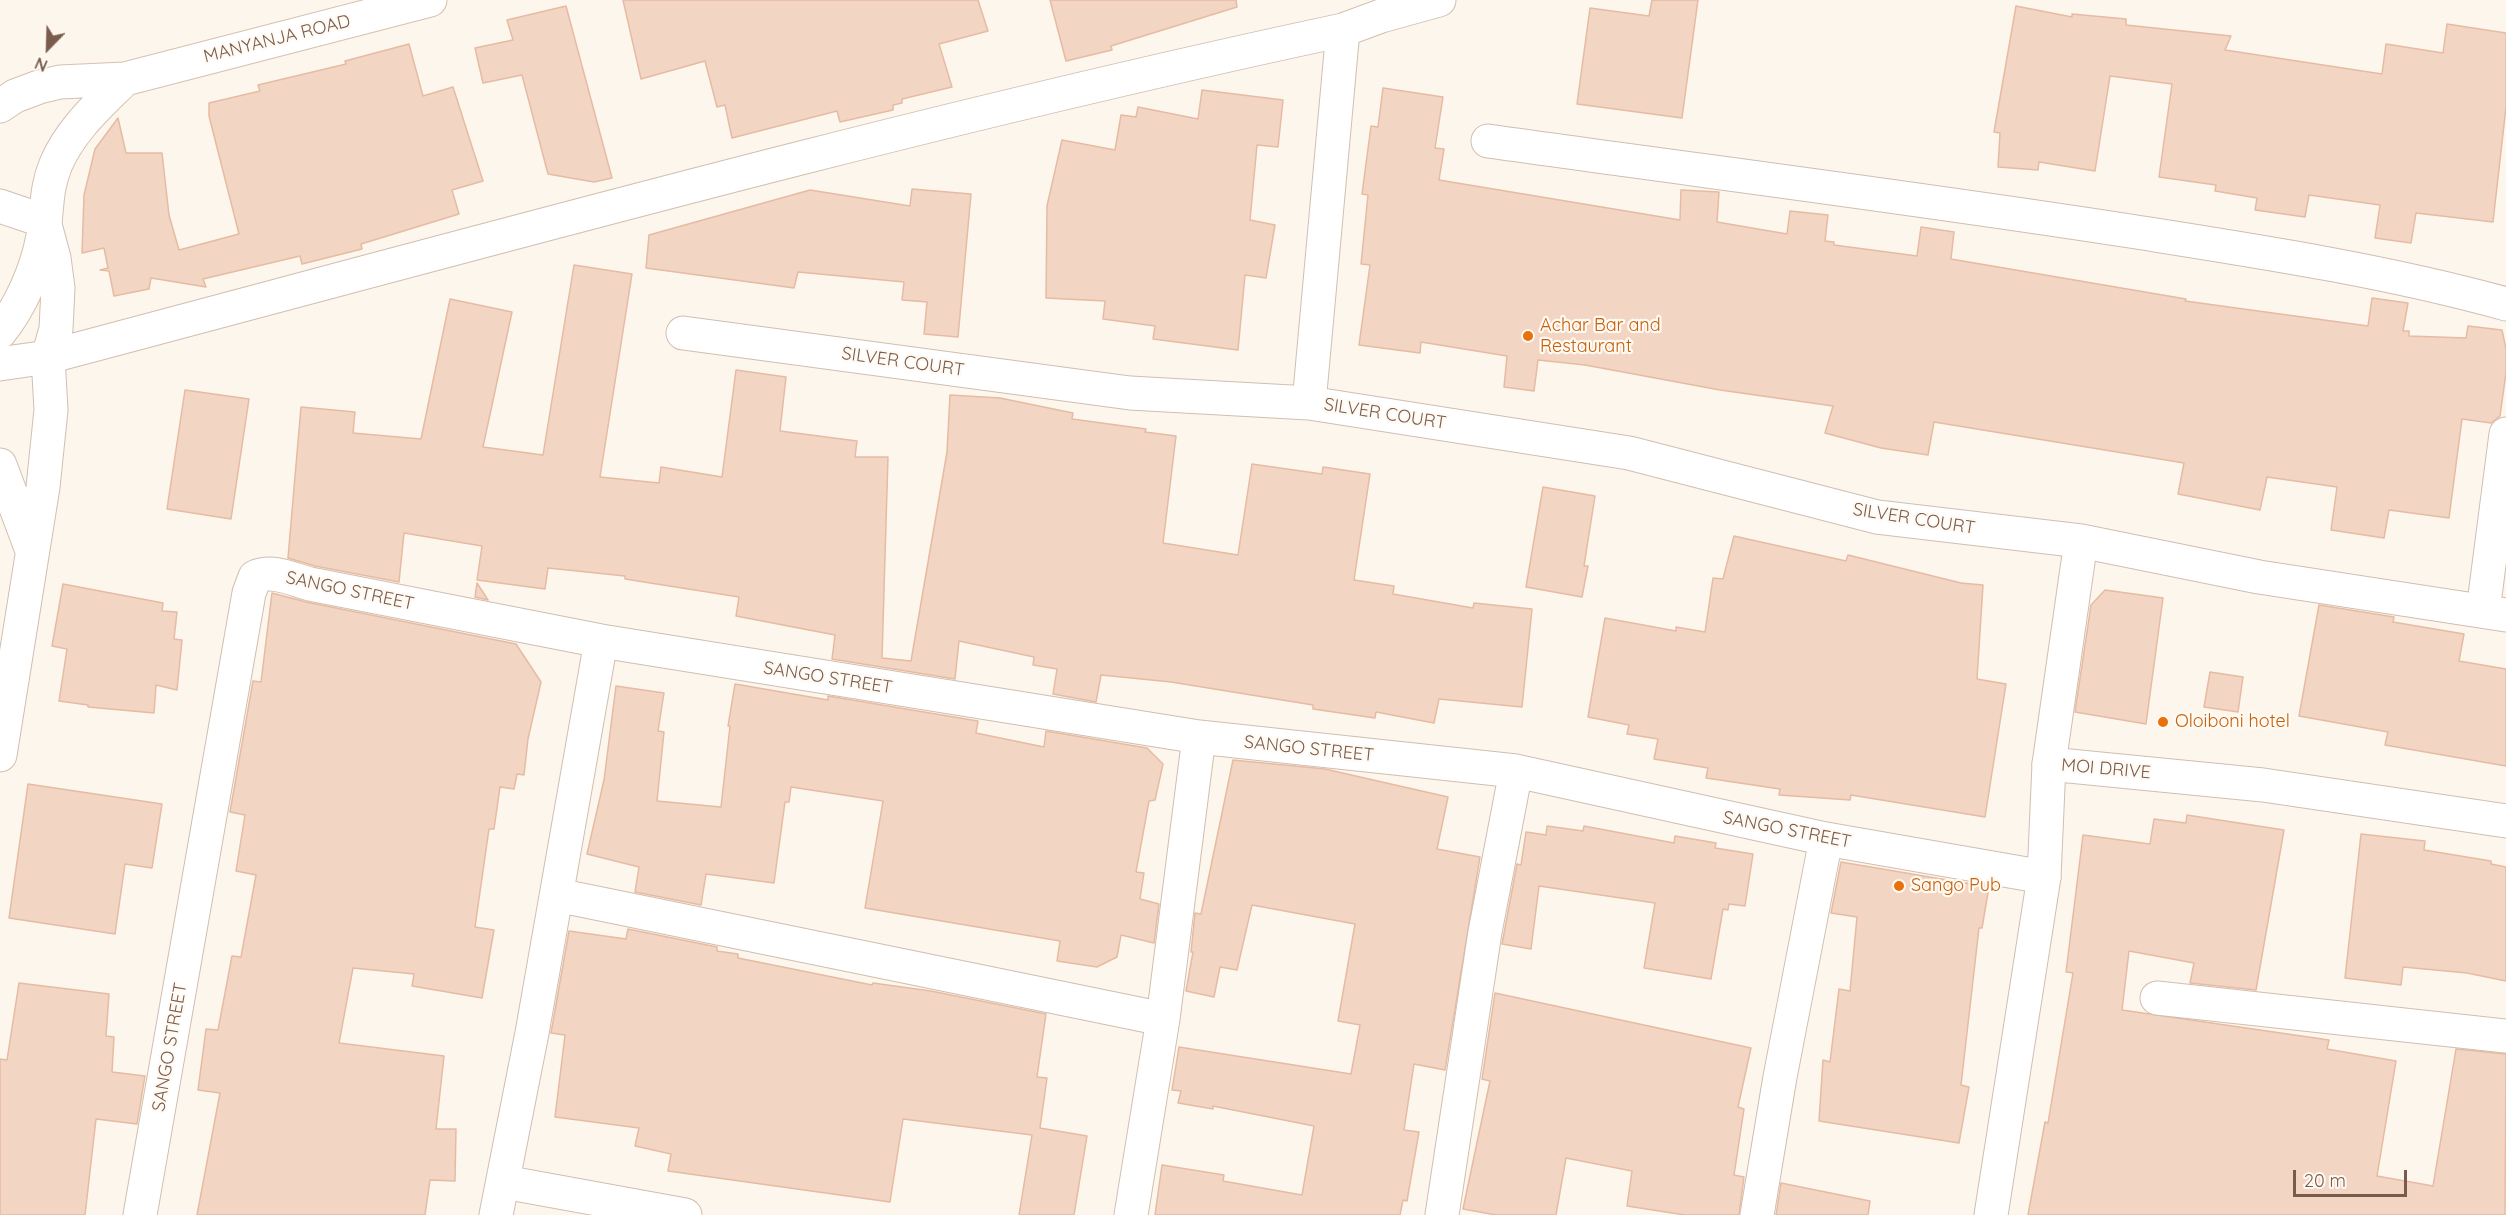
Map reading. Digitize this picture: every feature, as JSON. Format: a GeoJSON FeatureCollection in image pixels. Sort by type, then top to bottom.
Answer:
{"type":"FeatureCollection","features":[{"type":"Feature","properties":{"kind":"street","name":"MANYANJA ROAD"},"geometry":{"type":"LineString","coordinates":[[0,106],[15,96],[39,87],[125,79],[430,0]]}},
{"type":"Feature","properties":{"kind":"street"},"geometry":{"type":"LineString","coordinates":[[0,364],[48,357],[447,252],[730,174],[1236,53],[1343,30],[1381,16],[1439,0]]}},
{"type":"Feature","properties":{"kind":"street"},"geometry":{"type":"LineString","coordinates":[[1309,403],[1343,30]]}},
{"type":"Feature","properties":{"kind":"street"},"geometry":{"type":"LineString","coordinates":[[0,332],[16,308],[31,276],[43,235],[46,197],[66,143],[125,79]]}},
{"type":"Feature","properties":{"kind":"street"},"geometry":{"type":"LineString","coordinates":[[1488,141],[2056,220],[2240,249],[2447,288],[2506,304]]}},
{"type":"Feature","properties":{"kind":"street"},"geometry":{"type":"LineString","coordinates":[[0,206],[44,221]]}},
{"type":"Feature","properties":{"kind":"street"},"geometry":{"type":"LineString","coordinates":[[0,755],[31,550],[43,487],[51,410],[48,357],[56,329],[58,288],[54,258],[44,221]]}},
{"type":"Feature","properties":{"kind":"street","name":"SILVER COURT"},"geometry":{"type":"LineString","coordinates":[[683,333],[1130,393],[1309,403],[1629,453],[1877,517],[2080,542],[2259,577],[2495,613]]}},
{"type":"Feature","properties":{"kind":"street"},"geometry":{"type":"LineString","coordinates":[[2495,613],[2506,434]]}},
{"type":"Feature","properties":{"kind":"street"},"geometry":{"type":"LineString","coordinates":[[0,465],[31,550]]}},
{"type":"Feature","properties":{"kind":"street"},"geometry":{"type":"LineString","coordinates":[[2049,764],[2080,542]]}},
{"type":"Feature","properties":{"kind":"street","name":"SANGO STREET"},"geometry":{"type":"LineString","coordinates":[[140,1215],[249,593],[255,577],[273,574],[310,584],[601,641],[1199,737],[1516,771],[1826,839],[2044,878]]}},
{"type":"Feature","properties":{"kind":"street"},"geometry":{"type":"LineString","coordinates":[[495,1215],[504,1182],[601,641]]}},
{"type":"Feature","properties":{"kind":"street"},"geometry":{"type":"LineString","coordinates":[[1131,1215],[1163,1019],[1199,737]]}},
{"type":"Feature","properties":{"kind":"street","name":"MOI DRIVE"},"geometry":{"type":"LineString","coordinates":[[1991,1215],[2044,878],[2049,764],[2263,785],[2506,821]]}},
{"type":"Feature","properties":{"kind":"street"},"geometry":{"type":"LineString","coordinates":[[1442,1215],[1485,932],[1516,771]]}},
{"type":"Feature","properties":{"kind":"street"},"geometry":{"type":"LineString","coordinates":[[1757,1215],[1780,1077],[1826,839]]}},
{"type":"Feature","properties":{"kind":"street"},"geometry":{"type":"LineString","coordinates":[[556,896],[1163,1019]]}},
{"type":"Feature","properties":{"kind":"street"},"geometry":{"type":"LineString","coordinates":[[2157,998],[2506,1036]]}},
{"type":"Feature","properties":{"kind":"street"},"geometry":{"type":"LineString","coordinates":[[504,1182],[685,1215]]}},
{"type":"Feature","properties":{"kind":"building"},"geometry":{"type":"Polygon","coordinates":[[[623,0],[978,0],[988,31],[939,44],[952,87],[902,99],[902,103],[893,105],[893,110],[840,122],[837,111],[732,138],[725,105],[717,107],[705,61],[641,79],[623,0]]]}},
{"type":"Feature","properties":{"kind":"building"},"geometry":{"type":"Polygon","coordinates":[[[1050,0],[1236,0],[1237,7],[1111,46],[1112,50],[1066,61],[1050,0]]]}},
{"type":"Feature","properties":{"kind":"building"},"geometry":{"type":"Polygon","coordinates":[[[1652,0],[1698,0],[1682,118],[1577,104],[1590,8],[1649,16],[1652,0]]]}},
{"type":"Feature","properties":{"kind":"building"},"geometry":{"type":"Polygon","coordinates":[[[566,6],[612,178],[594,182],[548,174],[522,75],[483,83],[475,48],[513,40],[507,20],[566,6]]]}},
{"type":"Feature","properties":{"kind":"building"},"geometry":{"type":"Polygon","coordinates":[[[2016,6],[2072,17],[2072,14],[2126,19],[2126,25],[2231,36],[2225,50],[2382,74],[2386,44],[2443,53],[2447,24],[2506,33],[2506,107],[2493,222],[2416,213],[2411,243],[2375,238],[2380,205],[2309,195],[2305,217],[2255,210],[2257,198],[2215,191],[2216,185],[2159,177],[2172,84],[2110,76],[2095,171],[2039,162],[2038,170],[1998,167],[2000,133],[1994,132],[2016,6]]]}},
{"type":"Feature","properties":{"kind":"building"},"geometry":{"type":"Polygon","coordinates":[[[409,44],[423,96],[453,87],[483,181],[452,190],[459,214],[361,244],[362,249],[302,264],[300,256],[203,279],[206,287],[151,278],[149,289],[114,296],[109,271],[100,270],[108,268],[104,248],[82,253],[84,195],[95,149],[118,118],[126,153],[162,153],[169,215],[179,250],[239,234],[209,116],[209,103],[260,91],[258,85],[346,64],[345,61],[409,44]]]}},
{"type":"Feature","properties":{"kind":"building"},"geometry":{"type":"Polygon","coordinates":[[[1383,88],[1443,97],[1435,148],[1444,149],[1439,180],[1680,220],[1681,190],[1719,192],[1717,222],[1787,234],[1790,211],[1828,215],[1825,241],[1834,242],[1834,245],[1917,256],[1921,227],[1954,232],[1951,259],[2186,299],[2185,301],[2368,326],[2372,298],[2408,303],[2403,331],[2409,331],[2409,336],[2466,338],[2468,326],[2502,330],[2506,349],[2506,373],[2500,416],[2491,423],[2462,419],[2449,518],[2389,510],[2384,538],[2331,530],[2337,487],[2267,477],[2260,510],[2178,494],[2184,463],[1934,422],[1928,455],[1881,448],[1825,433],[1833,406],[1720,390],[1585,365],[1538,360],[1534,391],[1504,387],[1507,356],[1421,342],[1420,353],[1359,345],[1370,265],[1361,264],[1368,195],[1362,194],[1371,126],[1378,127],[1383,88]]]}},
{"type":"Feature","properties":{"kind":"building"},"geometry":{"type":"Polygon","coordinates":[[[1202,90],[1283,100],[1278,147],[1257,145],[1250,220],[1275,225],[1266,278],[1245,275],[1238,350],[1153,339],[1155,326],[1103,319],[1105,301],[1046,298],[1047,206],[1062,140],[1115,150],[1121,115],[1136,117],[1138,107],[1198,119],[1202,90]]]}},
{"type":"Feature","properties":{"kind":"building"},"geometry":{"type":"Polygon","coordinates":[[[912,189],[971,194],[958,337],[924,334],[927,302],[902,300],[904,282],[798,272],[794,288],[646,268],[649,235],[810,190],[910,206],[912,189]]]}},
{"type":"Feature","properties":{"kind":"building"},"geometry":{"type":"Polygon","coordinates":[[[574,265],[632,274],[600,477],[659,483],[661,467],[722,477],[736,370],[786,377],[780,431],[857,441],[855,457],[888,457],[882,658],[911,661],[947,452],[950,395],[1000,398],[1073,413],[1072,419],[1146,429],[1145,432],[1176,436],[1163,543],[1238,555],[1252,464],[1322,474],[1323,467],[1370,474],[1354,580],[1394,586],[1393,594],[1473,608],[1474,603],[1532,609],[1522,707],[1439,699],[1434,723],[1376,712],[1375,718],[1313,709],[1313,705],[1171,682],[1101,675],[1096,702],[1053,694],[1057,669],[1033,665],[1034,657],[959,641],[955,679],[832,659],[835,635],[736,616],[739,597],[625,579],[625,576],[548,568],[545,589],[477,580],[482,546],[404,533],[399,582],[315,566],[288,558],[301,407],[355,412],[353,433],[421,439],[450,299],[512,312],[483,447],[543,455],[574,265]]]}},
{"type":"Feature","properties":{"kind":"building"},"geometry":{"type":"Polygon","coordinates":[[[185,390],[249,399],[231,519],[167,509],[185,390]]]}},
{"type":"Feature","properties":{"kind":"building"},"geometry":{"type":"Polygon","coordinates":[[[1543,487],[1595,496],[1584,566],[1588,566],[1582,597],[1526,587],[1543,487]]]}},
{"type":"Feature","properties":{"kind":"building"},"geometry":{"type":"Polygon","coordinates":[[[1734,536],[1846,561],[1848,555],[1961,583],[1983,585],[1977,679],[2006,684],[1985,817],[1851,795],[1850,800],[1779,795],[1780,789],[1706,778],[1708,768],[1654,759],[1658,739],[1627,734],[1629,725],[1588,717],[1605,618],[1676,631],[1676,627],[1705,632],[1713,578],[1723,579],[1734,536]]]}},
{"type":"Feature","properties":{"kind":"building"},"geometry":{"type":"Polygon","coordinates":[[[477,583],[488,600],[475,597],[477,583]]]}},
{"type":"Feature","properties":{"kind":"building"},"geometry":{"type":"Polygon","coordinates":[[[63,584],[163,603],[162,611],[177,612],[174,639],[182,640],[177,690],[156,685],[154,713],[88,707],[88,705],[59,701],[67,649],[52,646],[63,584]]]}},
{"type":"Feature","properties":{"kind":"building"},"geometry":{"type":"Polygon","coordinates":[[[2105,590],[2163,598],[2146,724],[2075,712],[2091,605],[2105,590]]]}},
{"type":"Feature","properties":{"kind":"building"},"geometry":{"type":"Polygon","coordinates":[[[272,593],[306,602],[516,644],[541,682],[528,739],[524,775],[517,774],[514,789],[500,787],[494,829],[489,829],[475,927],[494,930],[482,998],[412,986],[414,974],[353,968],[339,1043],[444,1056],[436,1129],[456,1129],[455,1181],[430,1180],[425,1215],[197,1215],[220,1093],[198,1090],[206,1029],[218,1030],[232,956],[241,957],[256,875],[236,871],[245,815],[230,812],[253,681],[261,682],[272,593]]]}},
{"type":"Feature","properties":{"kind":"building"},"geometry":{"type":"Polygon","coordinates":[[[2319,605],[2394,617],[2393,622],[2464,634],[2459,661],[2506,669],[2506,766],[2385,745],[2388,732],[2299,716],[2319,605]]]}},
{"type":"Feature","properties":{"kind":"building"},"geometry":{"type":"Polygon","coordinates":[[[2210,672],[2243,677],[2238,712],[2204,707],[2210,672]]]}},
{"type":"Feature","properties":{"kind":"building"},"geometry":{"type":"Polygon","coordinates":[[[735,684],[828,700],[828,696],[978,721],[976,733],[1044,747],[1046,731],[1147,748],[1163,764],[1155,800],[1149,801],[1136,872],[1144,873],[1140,899],[1159,904],[1154,943],[1121,935],[1117,957],[1097,967],[1057,961],[1060,941],[865,908],[883,801],[791,787],[789,802],[785,802],[774,883],[706,874],[701,905],[635,892],[639,867],[587,854],[604,780],[616,686],[664,693],[658,731],[664,732],[657,801],[721,807],[730,726],[728,726],[735,684]]]}},
{"type":"Feature","properties":{"kind":"building"},"geometry":{"type":"Polygon","coordinates":[[[1233,760],[1325,769],[1448,797],[1437,849],[1480,857],[1445,1070],[1414,1064],[1404,1130],[1419,1132],[1407,1201],[1403,1200],[1400,1215],[1155,1215],[1162,1165],[1224,1175],[1223,1181],[1302,1195],[1314,1126],[1213,1106],[1213,1109],[1178,1103],[1181,1091],[1172,1090],[1179,1047],[1351,1074],[1360,1025],[1338,1021],[1355,924],[1252,905],[1237,970],[1220,967],[1214,997],[1186,991],[1193,952],[1191,952],[1195,913],[1201,914],[1233,760]]]}},
{"type":"Feature","properties":{"kind":"building"},"geometry":{"type":"Polygon","coordinates":[[[28,784],[162,804],[152,868],[125,864],[115,934],[9,918],[28,784]]]}},
{"type":"Feature","properties":{"kind":"building"},"geometry":{"type":"Polygon","coordinates":[[[2187,815],[2284,830],[2256,990],[2190,983],[2194,963],[2129,951],[2122,1010],[2329,1040],[2327,1049],[2396,1061],[2377,1176],[2433,1186],[2456,1049],[2506,1054],[2505,1215],[2028,1215],[2045,1122],[2048,1123],[2073,973],[2066,972],[2083,835],[2150,844],[2154,819],[2186,823],[2187,815]]]}},
{"type":"Feature","properties":{"kind":"building"},"geometry":{"type":"Polygon","coordinates":[[[1547,826],[1583,831],[1584,826],[1674,843],[1675,836],[1716,843],[1715,848],[1753,854],[1745,906],[1729,904],[1728,910],[1723,909],[1711,979],[1644,968],[1655,903],[1539,886],[1531,949],[1502,944],[1517,864],[1521,865],[1526,832],[1546,835],[1547,826]]]}},
{"type":"Feature","properties":{"kind":"building"},"geometry":{"type":"Polygon","coordinates":[[[2361,834],[2425,841],[2424,850],[2491,861],[2491,864],[2506,867],[2506,981],[2467,973],[2403,967],[2401,985],[2345,978],[2361,834]]]}},
{"type":"Feature","properties":{"kind":"building"},"geometry":{"type":"Polygon","coordinates":[[[1841,862],[1989,887],[1982,928],[1979,928],[1961,1085],[1969,1087],[1959,1143],[1819,1121],[1823,1060],[1830,1062],[1839,989],[1850,991],[1857,917],[1831,913],[1841,862]]]}},
{"type":"Feature","properties":{"kind":"building"},"geometry":{"type":"Polygon","coordinates":[[[628,929],[717,947],[717,951],[738,954],[738,958],[872,985],[873,983],[931,991],[1046,1014],[1037,1077],[1047,1078],[1040,1128],[1087,1136],[1074,1215],[1019,1215],[1032,1135],[903,1119],[890,1202],[668,1171],[671,1154],[635,1146],[639,1128],[555,1117],[565,1035],[551,1033],[569,931],[626,939],[628,929]]]}},
{"type":"Feature","properties":{"kind":"building"},"geometry":{"type":"Polygon","coordinates":[[[19,983],[109,994],[106,1036],[114,1037],[112,1072],[145,1076],[137,1124],[96,1119],[85,1215],[0,1215],[0,1059],[7,1060],[19,983]]]}},
{"type":"Feature","properties":{"kind":"building"},"geometry":{"type":"Polygon","coordinates":[[[1495,993],[1751,1048],[1738,1107],[1744,1109],[1734,1175],[1744,1177],[1739,1215],[1685,1215],[1627,1206],[1632,1171],[1566,1158],[1556,1215],[1496,1215],[1463,1209],[1490,1081],[1482,1079],[1495,993]]]}},
{"type":"Feature","properties":{"kind":"building"},"geometry":{"type":"Polygon","coordinates":[[[1781,1183],[1870,1201],[1868,1215],[1776,1215],[1781,1183]]]}},
{"type":"Feature","properties":{"kind":"place","name":"Achar Bar and Restaurant"},"geometry":{"type":"Point","coordinates":[1528,336]}},
{"type":"Feature","properties":{"kind":"place","name":"Oloiboni hotel"},"geometry":{"type":"Point","coordinates":[2163,722]}},
{"type":"Feature","properties":{"kind":"place","name":"Sango Pub"},"geometry":{"type":"Point","coordinates":[1899,886]}}]}
